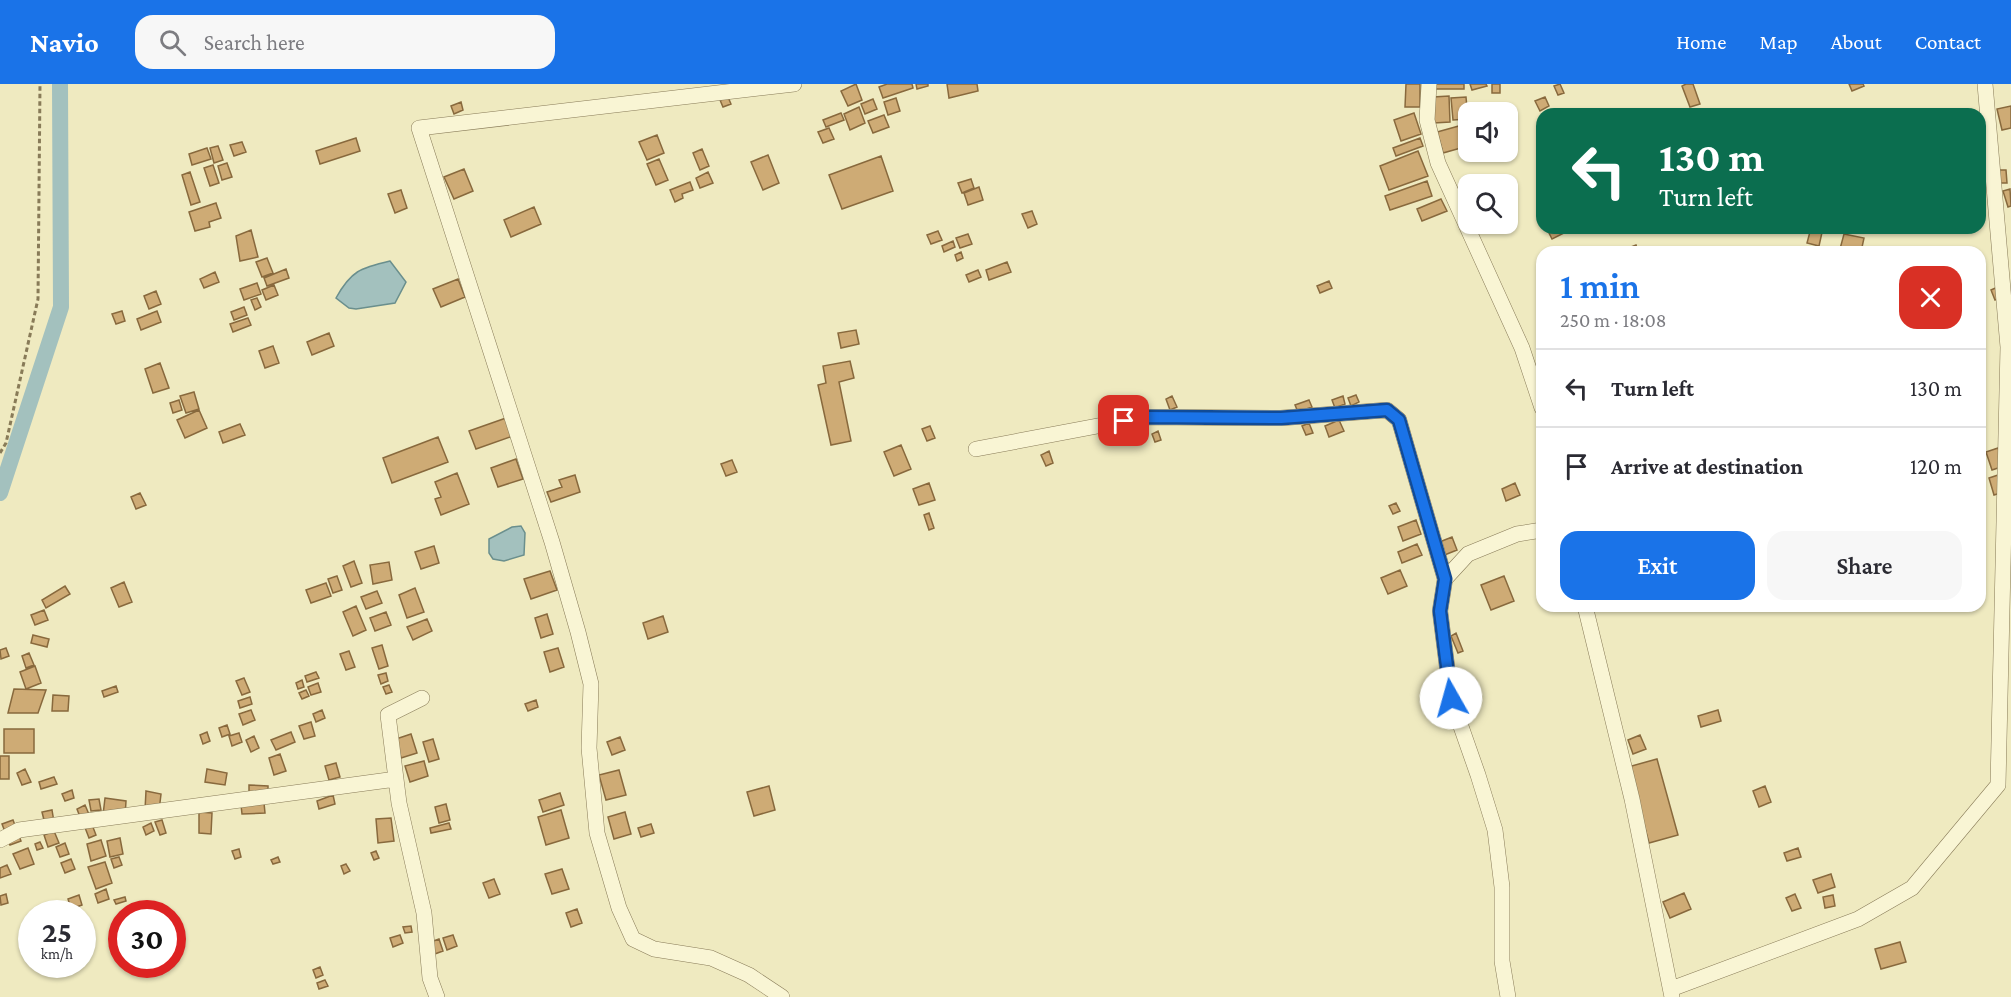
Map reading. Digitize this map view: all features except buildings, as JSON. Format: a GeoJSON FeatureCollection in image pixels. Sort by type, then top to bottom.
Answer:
{"type":"FeatureCollection","features":[{"type":"Feature","properties":{"kind":"street"},"geometry":{"type":"LineString","coordinates":[[782,997],[749,975],[711,958],[654,949],[633,939],[619,908],[597,833],[589,748],[591,684],[578,632],[552,542],[419,128],[794,84]]}},
{"type":"Feature","properties":{"kind":"street"},"geometry":{"type":"LineString","coordinates":[[1429,84],[1427,120],[1438,163],[1522,348],[1536,390]]}},
{"type":"Feature","properties":{"kind":"street"},"geometry":{"type":"LineString","coordinates":[[1586,612],[1632,799],[1672,993],[1858,919],[1912,888],[1998,785],[2008,347],[1985,84]]}},
{"type":"Feature","properties":{"kind":"street"},"geometry":{"type":"LineString","coordinates":[[976,449],[1145,417],[1281,418],[1387,410],[1399,420],[1445,579],[1440,611],[1451,698],[1495,830],[1502,887],[1502,961],[1508,997]]}},
{"type":"Feature","properties":{"kind":"street"},"geometry":{"type":"LineString","coordinates":[[1445,579],[1468,554],[1517,534],[1536,531]]}},
{"type":"Feature","properties":{"kind":"street"},"geometry":{"type":"LineString","coordinates":[[422,698],[388,715],[399,803],[424,913],[430,978],[437,997]]}},
{"type":"Feature","properties":{"kind":"street"},"geometry":{"type":"LineString","coordinates":[[0,840],[19,830],[396,779]]}},
{"type":"Feature","properties":{"kind":"path"},"geometry":{"type":"LineString","coordinates":[[0,453],[6,443],[38,299],[40,84]]}},
{"type":"Feature","properties":{"kind":"water"},"geometry":{"type":"Polygon","coordinates":[[[390,261],[406,282],[395,303],[356,309],[349,308],[336,298],[357,272],[390,261]]]}},
{"type":"Feature","properties":{"kind":"water"},"geometry":{"type":"Polygon","coordinates":[[[521,526],[525,533],[524,555],[504,561],[493,559],[489,553],[489,539],[512,527],[521,526]]]}},
{"type":"Feature","properties":{"kind":"waterway"},"geometry":{"type":"LineString","coordinates":[[0,493],[61,307],[60,84]]}},
{"type":"Feature","properties":{"kind":"route"},"geometry":{"type":"LineString","coordinates":[[1124,421],[1145,417],[1281,418],[1387,410],[1399,420],[1445,579],[1440,611],[1451,698]]}}]}
